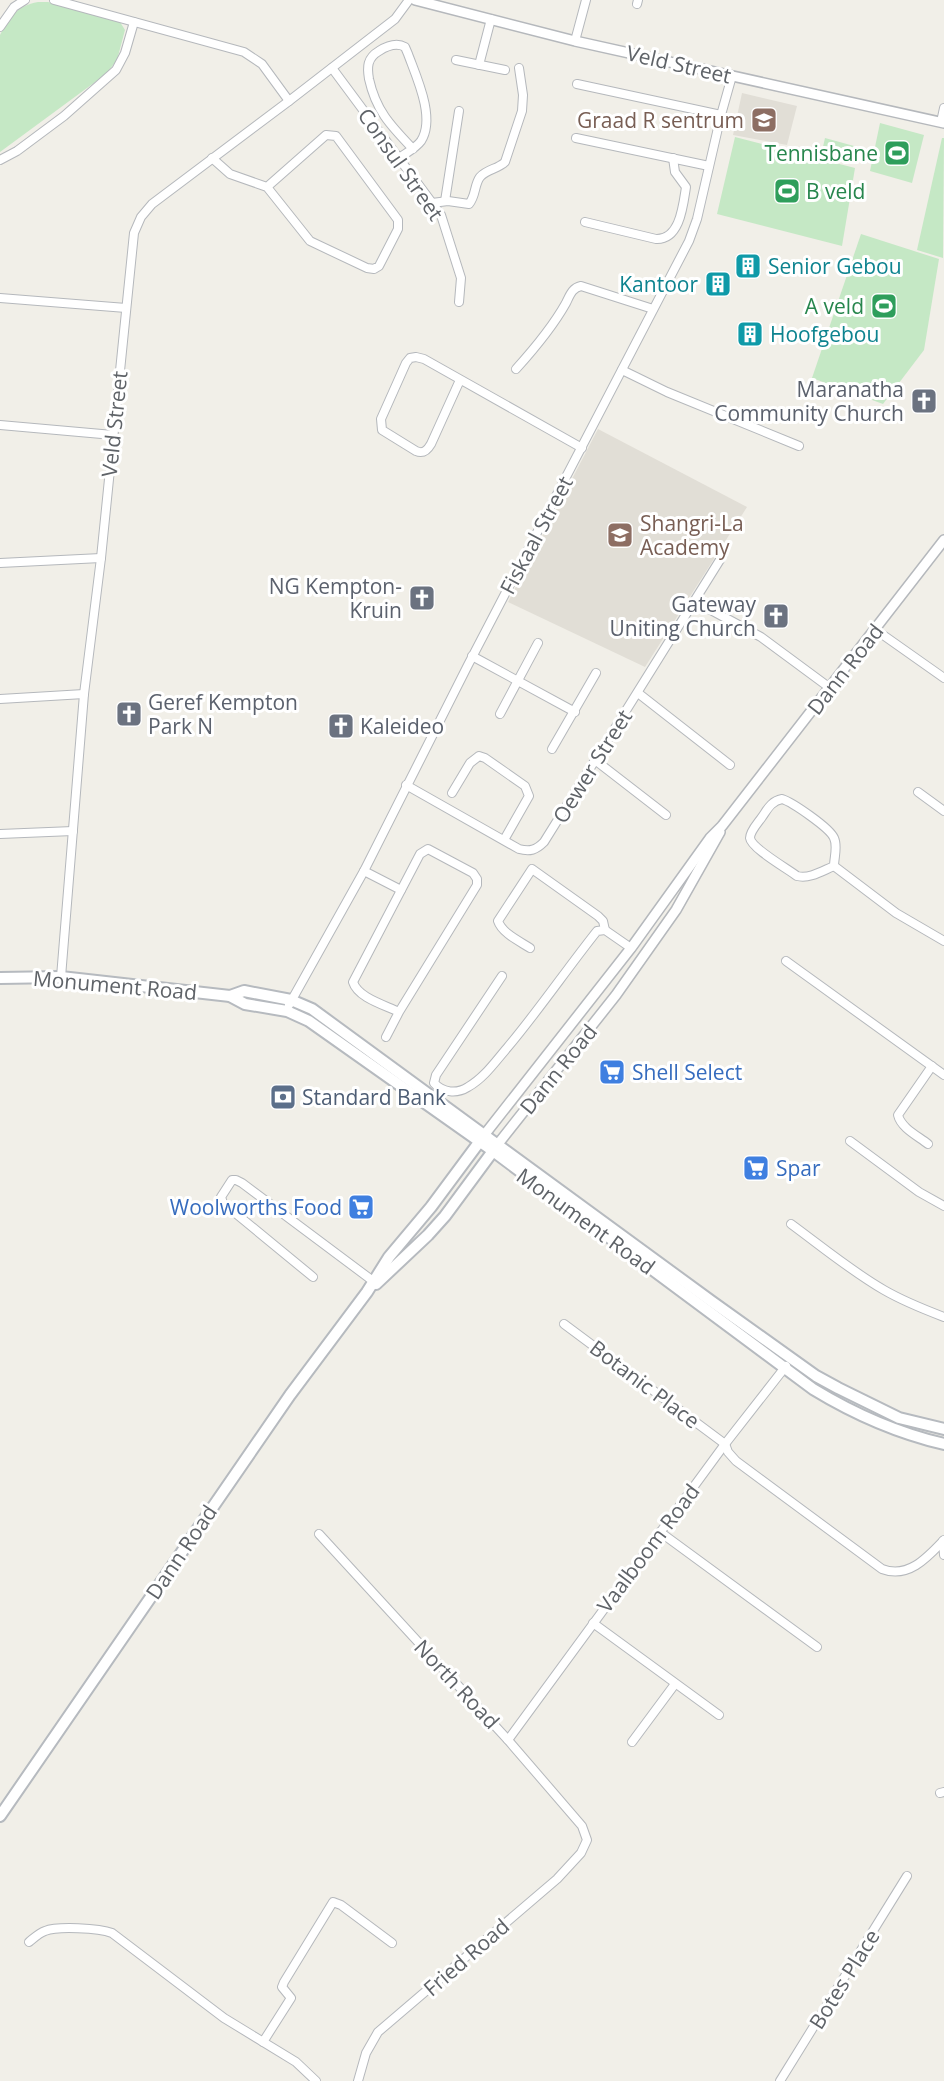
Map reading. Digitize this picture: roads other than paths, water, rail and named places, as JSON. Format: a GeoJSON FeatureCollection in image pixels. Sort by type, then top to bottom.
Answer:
{"type":"FeatureCollection","features":[{"type":"Feature","properties":{"kind":"main road","name":"Monument Road"},"geometry":{"type":"LineString","coordinates":[[0,978],[61,977],[230,996],[244,991],[294,1007],[312,1009],[783,1369],[854,1413],[904,1434],[944,1444]]}},
{"type":"Feature","properties":{"kind":"main road","name":"Dann Road"},"geometry":{"type":"LineString","coordinates":[[0,1816],[242,1462],[367,1292],[389,1257],[431,1207],[482,1138]]}},
{"type":"Feature","properties":{"kind":"main road","name":"Monument Road"},"geometry":{"type":"LineString","coordinates":[[495,1148],[791,1359],[831,1384],[908,1422],[941,1430]]}},
{"type":"Feature","properties":{"kind":"main road","name":"Dann Road"},"geometry":{"type":"LineString","coordinates":[[367,1292],[428,1235],[495,1148]]}},
{"type":"Feature","properties":{"kind":"main road"},"geometry":{"type":"LineString","coordinates":[[831,1384],[829,1391],[854,1413]]}},
{"type":"Feature","properties":{"kind":"street"},"geometry":{"type":"LineString","coordinates":[[0,27],[14,7],[25,0]]}},
{"type":"Feature","properties":{"kind":"street"},"geometry":{"type":"LineString","coordinates":[[54,0],[88,4],[134,22],[252,56],[267,69],[289,101]]}},
{"type":"Feature","properties":{"kind":"street","name":"Veld Street"},"geometry":{"type":"LineString","coordinates":[[61,977],[84,694],[101,558],[134,233],[141,217],[152,204],[395,19],[409,0]]}},
{"type":"Feature","properties":{"kind":"street","name":"Veld Street"},"geometry":{"type":"LineString","coordinates":[[415,0],[575,40],[943,123]]}},
{"type":"Feature","properties":{"kind":"street"},"geometry":{"type":"LineString","coordinates":[[575,40],[586,0]]}},
{"type":"Feature","properties":{"kind":"street"},"geometry":{"type":"LineString","coordinates":[[479,65],[491,20]]}},
{"type":"Feature","properties":{"kind":"street"},"geometry":{"type":"LineString","coordinates":[[0,160],[17,151],[64,116],[116,70],[125,52],[134,22]]}},
{"type":"Feature","properties":{"kind":"street"},"geometry":{"type":"LineString","coordinates":[[399,158],[413,148],[422,140],[426,129],[426,114],[424,98],[406,50],[401,45],[395,44],[371,57],[368,61],[369,75],[379,110],[413,148]]}},
{"type":"Feature","properties":{"kind":"street"},"geometry":{"type":"LineString","coordinates":[[456,60],[505,70]]}},
{"type":"Feature","properties":{"kind":"street","name":"Consul Street"},"geometry":{"type":"LineString","coordinates":[[332,68],[442,217],[460,275],[459,302]]}},
{"type":"Feature","properties":{"kind":"street"},"geometry":{"type":"LineString","coordinates":[[432,202],[469,204],[482,175],[500,167],[504,162],[522,111],[523,95],[519,68]]}},
{"type":"Feature","properties":{"kind":"street","name":"Fiskaal Street"},"geometry":{"type":"LineString","coordinates":[[294,1007],[304,979],[364,871],[472,656],[582,448],[695,226],[732,76]]}},
{"type":"Feature","properties":{"kind":"street"},"geometry":{"type":"LineString","coordinates":[[577,84],[721,115]]}},
{"type":"Feature","properties":{"kind":"street"},"geometry":{"type":"LineString","coordinates":[[943,123],[944,108]]}},
{"type":"Feature","properties":{"kind":"street"},"geometry":{"type":"LineString","coordinates":[[445,201],[459,111]]}},
{"type":"Feature","properties":{"kind":"street"},"geometry":{"type":"LineString","coordinates":[[212,158],[230,174],[267,187],[310,241],[367,268],[374,269],[379,266],[398,229],[398,220],[336,136],[326,135],[267,187]]}},
{"type":"Feature","properties":{"kind":"street"},"geometry":{"type":"LineString","coordinates":[[576,138],[709,166]]}},
{"type":"Feature","properties":{"kind":"street"},"geometry":{"type":"LineString","coordinates":[[585,222],[656,239],[670,236],[676,226],[686,187],[675,172],[672,158]]}},
{"type":"Feature","properties":{"kind":"street"},"geometry":{"type":"LineString","coordinates":[[516,369],[550,330],[570,293],[577,287],[581,286],[653,309]]}},
{"type":"Feature","properties":{"kind":"street"},"geometry":{"type":"LineString","coordinates":[[0,298],[126,308]]}},
{"type":"Feature","properties":{"kind":"street"},"geometry":{"type":"LineString","coordinates":[[460,380],[426,451],[416,451],[382,430],[381,419],[406,363],[410,358],[416,357],[423,359],[582,448]]}},
{"type":"Feature","properties":{"kind":"street"},"geometry":{"type":"LineString","coordinates":[[621,370],[667,392],[799,446]]}},
{"type":"Feature","properties":{"kind":"street"},"geometry":{"type":"LineString","coordinates":[[0,425],[113,435]]}},
{"type":"Feature","properties":{"kind":"street","name":"Dann Road"},"geometry":{"type":"LineString","coordinates":[[482,1138],[631,948],[710,838],[722,826],[831,688],[944,540]]}},
{"type":"Feature","properties":{"kind":"street","name":"Oewer Street"},"geometry":{"type":"LineString","coordinates":[[406,785],[519,849],[528,851],[537,849],[544,842],[696,602],[723,555]]}},
{"type":"Feature","properties":{"kind":"street"},"geometry":{"type":"LineString","coordinates":[[0,563],[101,558]]}},
{"type":"Feature","properties":{"kind":"street"},"geometry":{"type":"LineString","coordinates":[[696,602],[761,637],[831,688]]}},
{"type":"Feature","properties":{"kind":"street"},"geometry":{"type":"LineString","coordinates":[[876,630],[944,678]]}},
{"type":"Feature","properties":{"kind":"street"},"geometry":{"type":"LineString","coordinates":[[500,714],[538,643]]}},
{"type":"Feature","properties":{"kind":"street"},"geometry":{"type":"LineString","coordinates":[[472,656],[575,712]]}},
{"type":"Feature","properties":{"kind":"street"},"geometry":{"type":"LineString","coordinates":[[552,749],[596,673]]}},
{"type":"Feature","properties":{"kind":"street"},"geometry":{"type":"LineString","coordinates":[[638,693],[730,765]]}},
{"type":"Feature","properties":{"kind":"street"},"geometry":{"type":"LineString","coordinates":[[0,699],[84,694]]}},
{"type":"Feature","properties":{"kind":"street"},"geometry":{"type":"LineString","coordinates":[[452,793],[470,763],[479,756],[525,786],[529,796],[504,840]]}},
{"type":"Feature","properties":{"kind":"street"},"geometry":{"type":"LineString","coordinates":[[595,760],[666,815]]}},
{"type":"Feature","properties":{"kind":"street"},"geometry":{"type":"LineString","coordinates":[[918,792],[944,811]]}},
{"type":"Feature","properties":{"kind":"street"},"geometry":{"type":"LineString","coordinates":[[786,800],[834,836],[836,843],[834,866],[808,877],[797,876],[754,845],[750,834],[775,801],[786,800]]}},
{"type":"Feature","properties":{"kind":"street","name":"Dann Road"},"geometry":{"type":"LineString","coordinates":[[495,1148],[576,1047],[676,910],[722,826]]}},
{"type":"Feature","properties":{"kind":"street"},"geometry":{"type":"LineString","coordinates":[[0,834],[73,831]]}},
{"type":"Feature","properties":{"kind":"street"},"geometry":{"type":"LineString","coordinates":[[386,1037],[477,885],[477,879],[470,871],[426,849],[420,854],[353,982],[363,994],[399,1012]]}},
{"type":"Feature","properties":{"kind":"street"},"geometry":{"type":"LineString","coordinates":[[834,866],[896,913],[944,941]]}},
{"type":"Feature","properties":{"kind":"street"},"geometry":{"type":"LineString","coordinates":[[530,948],[499,926],[498,921],[532,869],[598,916],[603,921],[605,930]]}},
{"type":"Feature","properties":{"kind":"street"},"geometry":{"type":"LineString","coordinates":[[364,871],[401,890]]}},
{"type":"Feature","properties":{"kind":"street"},"geometry":{"type":"LineString","coordinates":[[501,976],[436,1075],[434,1083],[439,1087],[449,1091],[459,1091],[485,1073],[530,1021],[597,931],[605,930],[631,948]]}},
{"type":"Feature","properties":{"kind":"street"},"geometry":{"type":"LineString","coordinates":[[786,961],[944,1075]]}},
{"type":"Feature","properties":{"kind":"street"},"geometry":{"type":"LineString","coordinates":[[928,1144],[904,1126],[898,1119],[898,1115],[932,1066]]}},
{"type":"Feature","properties":{"kind":"street"},"geometry":{"type":"LineString","coordinates":[[850,1141],[919,1192],[944,1206]]}},
{"type":"Feature","properties":{"kind":"street"},"geometry":{"type":"LineString","coordinates":[[313,1277],[223,1203],[221,1197],[232,1180],[242,1183],[373,1281]]}},
{"type":"Feature","properties":{"kind":"street"},"geometry":{"type":"LineString","coordinates":[[791,1224],[883,1290],[944,1317]]}},
{"type":"Feature","properties":{"kind":"street","name":"Botanic Place"},"geometry":{"type":"LineString","coordinates":[[564,1324],[725,1444],[735,1461],[882,1569],[896,1573],[909,1569],[927,1557],[944,1540]]}},
{"type":"Feature","properties":{"kind":"street","name":"Vaalboom Road"},"geometry":{"type":"LineString","coordinates":[[508,1740],[725,1444],[791,1359]]}},
{"type":"Feature","properties":{"kind":"street"},"geometry":{"type":"LineString","coordinates":[[660,1532],[817,1647]]}},
{"type":"Feature","properties":{"kind":"street","name":"North Road"},"geometry":{"type":"LineString","coordinates":[[319,1534],[508,1740],[582,1826],[587,1840]]}},
{"type":"Feature","properties":{"kind":"street"},"geometry":{"type":"LineString","coordinates":[[944,1540],[944,1555]]}},
{"type":"Feature","properties":{"kind":"street"},"geometry":{"type":"LineString","coordinates":[[593,1623],[719,1715]]}},
{"type":"Feature","properties":{"kind":"street"},"geometry":{"type":"LineString","coordinates":[[632,1742],[675,1684]]}},
{"type":"Feature","properties":{"kind":"street","name":"Fried Road"},"geometry":{"type":"LineString","coordinates":[[358,2081],[366,2053],[378,2032],[557,1879],[581,1853],[587,1840]]}},
{"type":"Feature","properties":{"kind":"street","name":"Botes Place"},"geometry":{"type":"LineString","coordinates":[[780,2081],[908,1876]]}},
{"type":"Feature","properties":{"kind":"street"},"geometry":{"type":"LineString","coordinates":[[263,2042],[291,1998],[282,1987],[284,1982],[333,1902],[341,1905],[392,1943]]}},
{"type":"Feature","properties":{"kind":"street"},"geometry":{"type":"LineString","coordinates":[[29,1942],[42,1931],[54,1928],[103,1929],[112,1933],[224,2018],[296,2062],[316,2081]]}},
{"type":"Feature","properties":{"kind":"place","name":"Graad R sentrum"},"geometry":{"type":"Point","coordinates":[764,120]}},
{"type":"Feature","properties":{"kind":"place","name":"Tennisbane"},"geometry":{"type":"Point","coordinates":[897,153]}},
{"type":"Feature","properties":{"kind":"place","name":"B veld"},"geometry":{"type":"Point","coordinates":[787,191]}},
{"type":"Feature","properties":{"kind":"place","name":"Senior Gebou"},"geometry":{"type":"Point","coordinates":[748,266]}},
{"type":"Feature","properties":{"kind":"place","name":"Kantoor"},"geometry":{"type":"Point","coordinates":[718,284]}},
{"type":"Feature","properties":{"kind":"place","name":"A veld"},"geometry":{"type":"Point","coordinates":[884,306]}},
{"type":"Feature","properties":{"kind":"place","name":"Hoofgebou"},"geometry":{"type":"Point","coordinates":[750,334]}},
{"type":"Feature","properties":{"kind":"place","name":"Maranatha Community Church"},"geometry":{"type":"Point","coordinates":[924,401]}},
{"type":"Feature","properties":{"kind":"place","name":"Shangri-La Academy"},"geometry":{"type":"Point","coordinates":[620,535]}},
{"type":"Feature","properties":{"kind":"place","name":"NG Kempton- Kruin"},"geometry":{"type":"Point","coordinates":[422,598]}},
{"type":"Feature","properties":{"kind":"place","name":"Gateway Uniting Church"},"geometry":{"type":"Point","coordinates":[776,616]}},
{"type":"Feature","properties":{"kind":"place","name":"Geref Kempton Park N"},"geometry":{"type":"Point","coordinates":[129,714]}},
{"type":"Feature","properties":{"kind":"place","name":"Kaleideo"},"geometry":{"type":"Point","coordinates":[341,726]}},
{"type":"Feature","properties":{"kind":"place","name":"Shell Select"},"geometry":{"type":"Point","coordinates":[612,1072]}},
{"type":"Feature","properties":{"kind":"place","name":"Standard Bank"},"geometry":{"type":"Point","coordinates":[283,1097]}},
{"type":"Feature","properties":{"kind":"place","name":"Spar"},"geometry":{"type":"Point","coordinates":[756,1168]}},
{"type":"Feature","properties":{"kind":"place","name":"Woolworths Food"},"geometry":{"type":"Point","coordinates":[361,1207]}}]}
